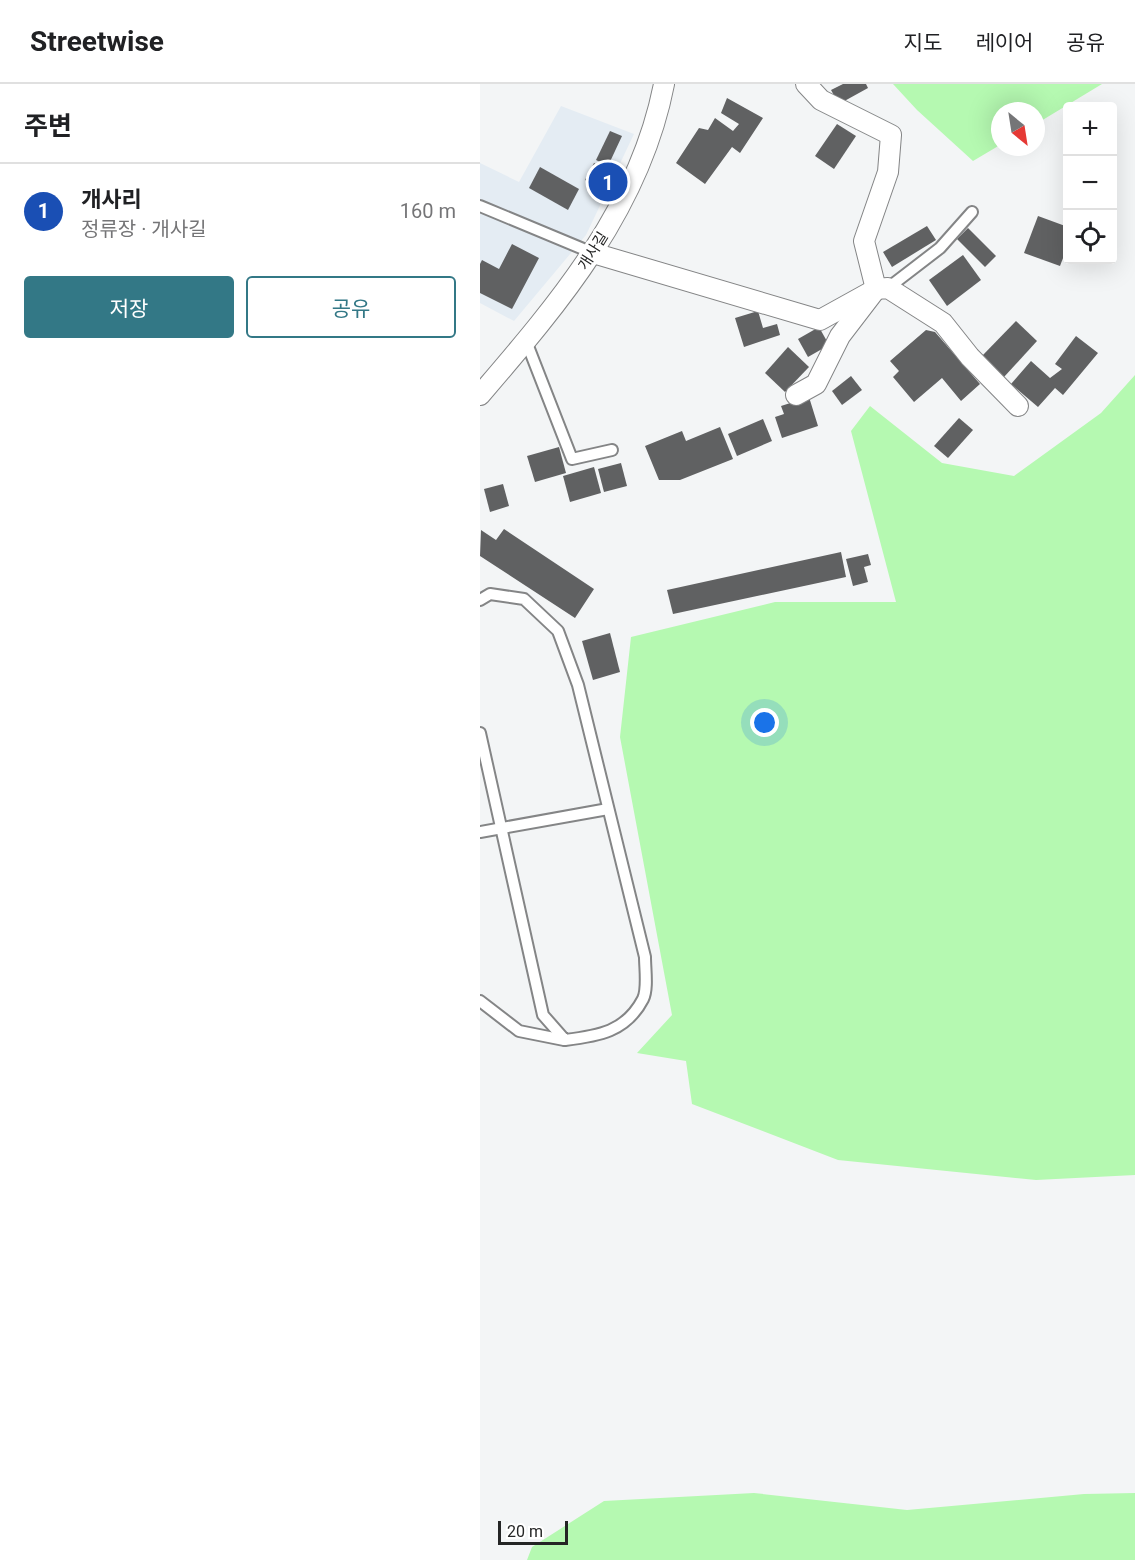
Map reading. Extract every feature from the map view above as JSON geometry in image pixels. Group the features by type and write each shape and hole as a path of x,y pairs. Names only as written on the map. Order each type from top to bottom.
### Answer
{"street":[{"name":"개사길","path":"480,395 556,306 593,253 629,190 657,121 664,84"},
{"path":"806,84 821,100 891,135 888,172 864,241 882,289 943,323 970,357 1018,406"},
{"path":"593,253 820,320 882,289"},
{"path":"796,395 816,384 840,336 882,289"}],"lane":[{"path":"480,206 593,253"},
{"path":"882,289 940,248 972,212"},
{"path":"525,341 572,459 612,450"},
{"path":"480,600 490,594 524,599 558,631 578,685 645,957 644,998 619,1028 596,1037 565,1040 519,1031 480,1001"},
{"path":"480,733 543,1015 565,1040"},
{"path":"480,832 608,809"}],"shaded area":[{"path":"561,106 634,134 586,235 514,321 480,303 480,163 519,182"}],"green space":[{"path":"893,84 1102,84 1072,102 1063,102 1063,108 1045,119 1045,102 991,102 991,150 973,161 917,110"},
{"path":"1135,375 1135,1175 1036,1180 838,1160 692,1104 686,1061 637,1053 672,1015 620,737 631,637 775,602 896,602 851,431 870,406 942,463 1014,476 1101,413"},
{"path":"754,1493 907,1510 1084,1494 1135,1493 1135,1560 527,1560 532,1547 604,1501"}],"building":[{"path":"843,84 866,84 868,88 839,104 831,90"},
{"path":"727,98 763,118 740,153 732,147 705,184 676,163 699,128 708,130 715,118 733,131 739,124 721,113"},
{"path":"837,124 856,136 834,169 815,156"},
{"path":"610,131 622,136 608,166 596,160"},
{"path":"594,163 607,170 598,186 585,180"},
{"path":"540,167 579,189 568,210 529,188"},
{"path":"1038,216 1063,225 1063,258 1060,266 1024,253"},
{"path":"927,226 936,240 892,267 883,252"},
{"path":"968,228 996,256 985,267 957,239"},
{"path":"512,244 539,258 512,309 480,293 480,264 482,260 499,269"},
{"path":"963,255 981,280 947,306 929,280"},
{"path":"758,311 763,328 777,324 780,335 744,347 735,318"},
{"path":"1016,321 1037,341 1004,377 982,356"},
{"path":"819,327 829,345 808,357 798,339"},
{"path":"926,330 935,332 980,384 961,401 942,378 914,402 893,377 899,371 890,361"},
{"path":"1076,336 1098,353 1063,395 1055,388 1038,407 1011,384 1031,361 1050,378 1062,369 1055,364"},
{"path":"788,347 809,367 785,392 765,373"},
{"path":"851,376 862,390 842,405 832,391"},
{"path":"809,397 818,426 782,438 775,417 784,414 781,406"},
{"path":"959,418 973,430 948,458 934,446"},
{"path":"763,419 772,441 737,456 728,434"},
{"path":"720,427 733,459 680,480 659,480 645,446 682,431 686,441"},
{"path":"559,447 566,473 535,482 527,456"},
{"path":"621,463 627,486 604,492 598,469"},
{"path":"594,467 601,493 570,502 563,476"},
{"path":"503,484 509,506 490,512 484,489"},
{"path":"504,529 594,589 575,618 480,556 481,530 496,540"},
{"path":"841,552 846,577 673,614 667,590"},
{"path":"868,554 871,565 864,567 868,582 853,586 846,559"},
{"path":"610,633 620,672 593,680 582,641"}],"place":[{"name":"개사리","path":"608,182"}]}
